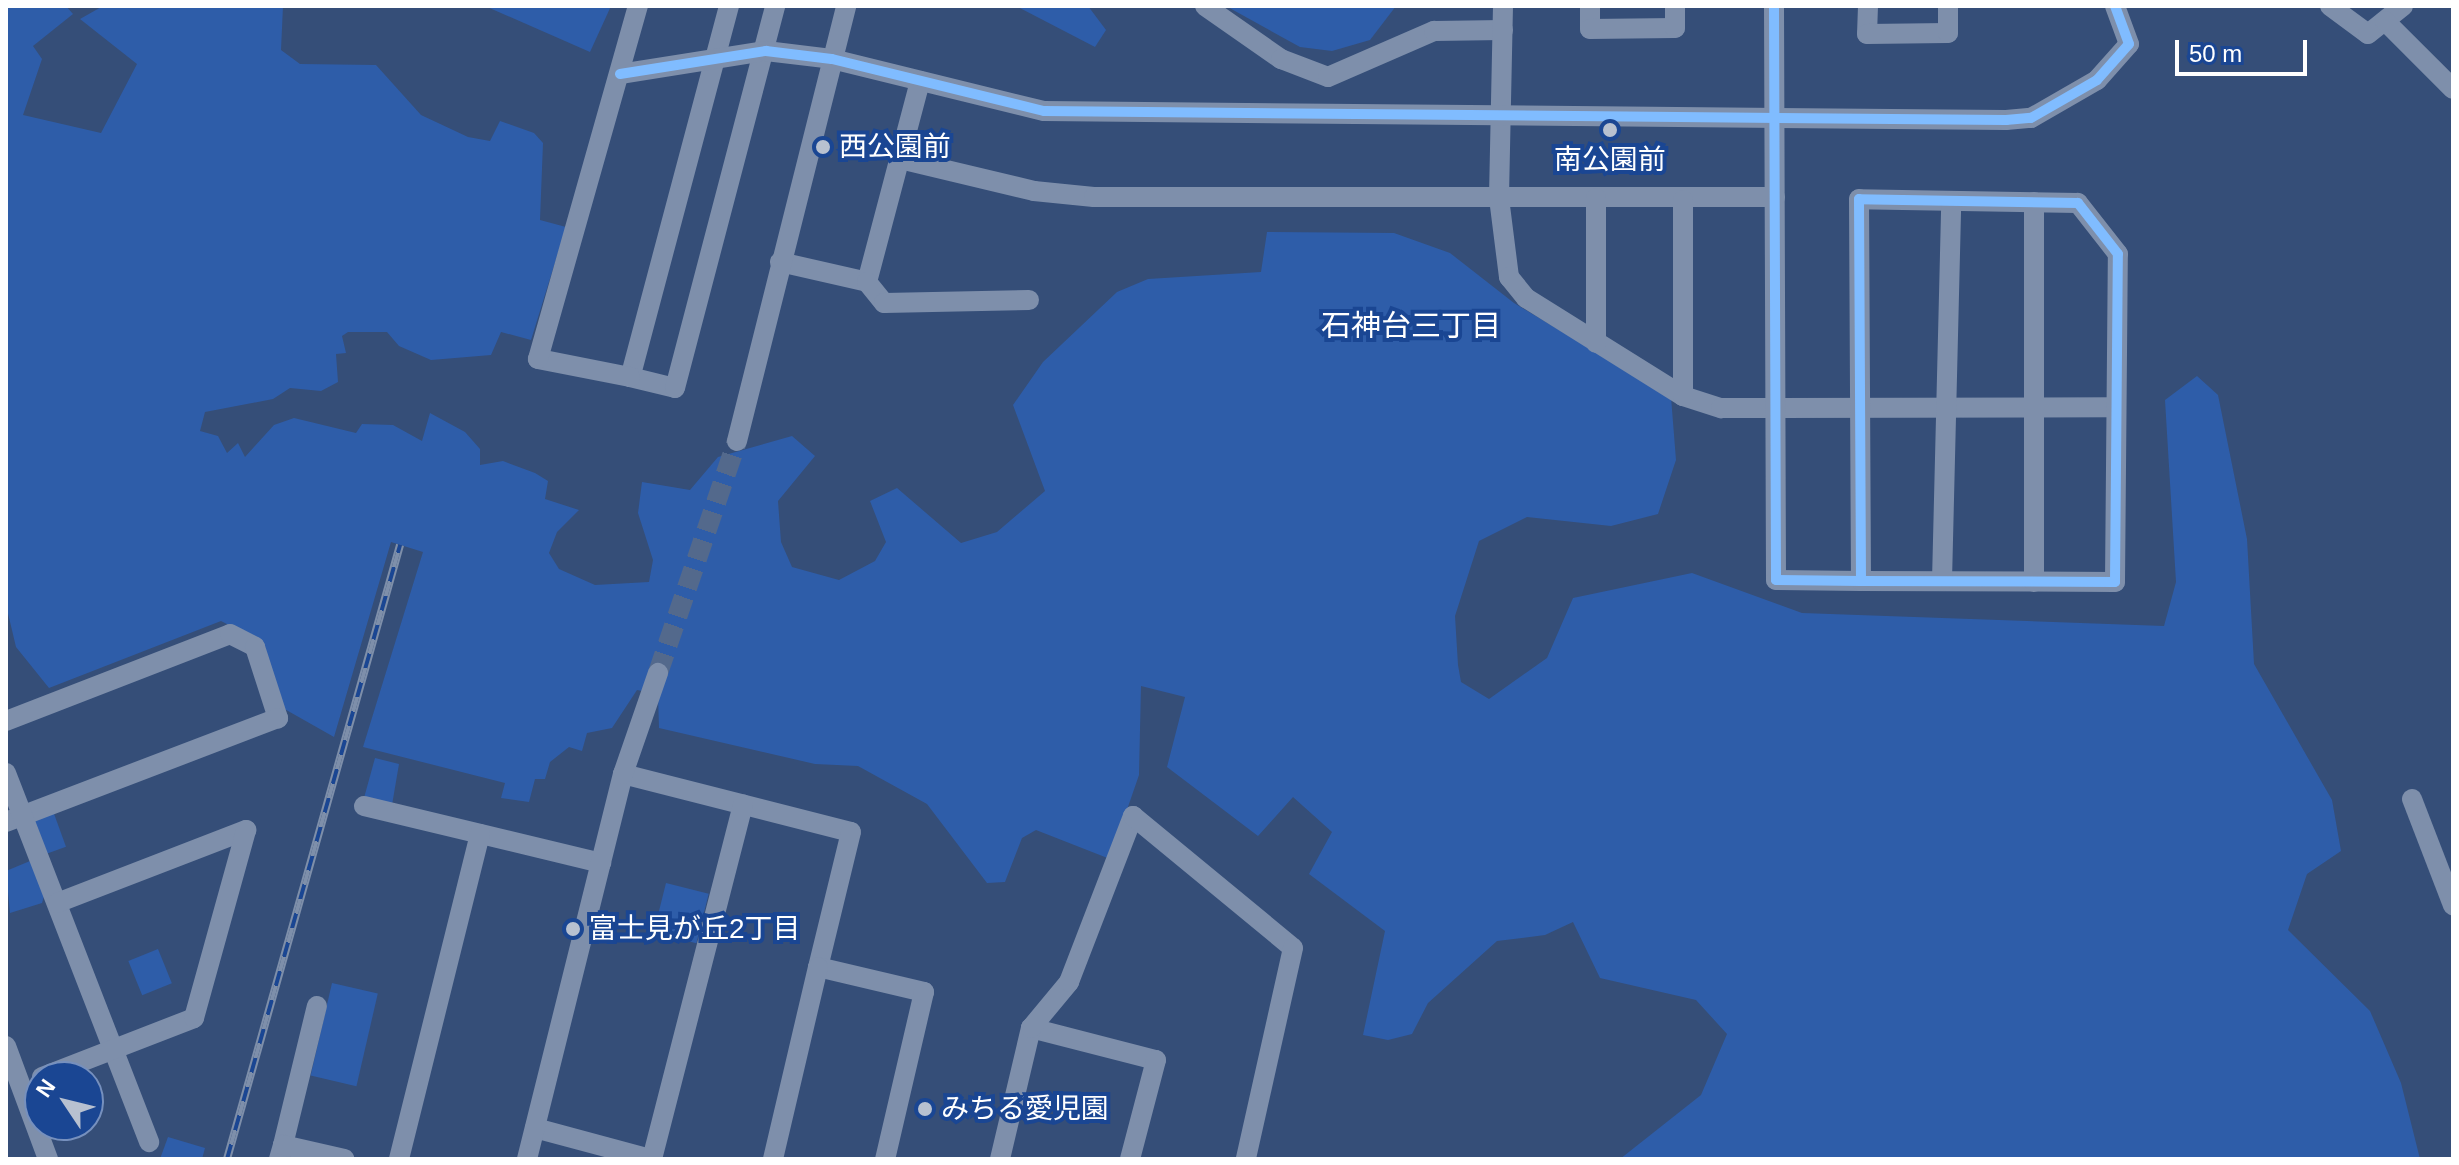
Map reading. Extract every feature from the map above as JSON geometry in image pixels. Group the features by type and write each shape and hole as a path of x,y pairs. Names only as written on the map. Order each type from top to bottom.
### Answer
{"street":[{"path":"638,6 538,359 675,388 766,51 775,6"},
{"path":"630,377 729,6"},
{"path":"737,441 846,6"},
{"path":"1205,6 1281,59 1328,77 1434,31 1503,30"},
{"path":"1503,6 1504,117 1499,198 1509,277 1526,298 1683,396 1721,408 2115,407"},
{"path":"1590,6 1590,29 1675,28 1675,6"},
{"path":"1774,6 1776,580 1861,581 2115,582 2118,254 2078,203 1859,199 1861,581"},
{"path":"1868,6 1867,34 1948,33 1948,6"},
{"path":"620,74 766,51 832,59 1044,111 1775,119 2031,118 2097,80 2129,44 2115,6"},
{"path":"2330,6 2368,34 2403,6"},
{"path":"2385,21 2453,89"},
{"path":"867,282 920,81"},
{"path":"900,159 1034,191 1094,197 1683,200 1775,197"},
{"path":"1596,198 1596,343"},
{"path":"1683,200 1683,396"},
{"path":"1942,581 1951,201"},
{"path":"2034,202 2034,582"},
{"path":"780,262 867,282 884,303 1029,300"},
{"path":"6,721 230,634 255,647 278,718 14,818"},
{"path":"527,1159 623,774 658,673"},
{"path":"6,773 14,818 57,903 149,1142"},
{"path":"623,774 851,832 773,1159"},
{"path":"2412,799 2453,905"},
{"path":"535,1128 651,1159 743,804"},
{"path":"364,806 601,863"},
{"path":"1000,1159 1031,1028 1069,982 1133,816 1293,948 1246,1159"},
{"path":"57,903 246,830 194,1018 86,1061"},
{"path":"399,1159 480,834"},
{"path":"818,967 924,992 885,1159"},
{"path":"317,1006 281,1152 344,1159"},
{"path":"1031,1028 1156,1060 1130,1159"},
{"path":"6,1046 24,1067"}],"shaded area":[{"path":"6,6 66,6 73,14 33,46 42,59 23,115 101,133 137,64 80,19 103,6 283,6 281,50 300,64 376,65 421,115 468,137 490,141 500,121 534,133 543,143 540,220 566,227 531,340 501,332 491,355 431,360 399,346 387,332 348,332 342,336 346,353 336,354 338,382 321,391 290,388 273,399 205,412 200,431 218,436 227,453 238,443 245,457 274,425 294,418 356,433 362,424 393,425 422,441 430,413 465,432 480,449 480,465 503,461 535,473 548,481 545,499 579,510 557,532 549,553 559,569 595,585 649,582 653,560 638,513 642,482 690,490 718,457 792,436 815,456 778,501 781,542 792,567 839,580 875,561 886,542 870,501 897,488 961,543 997,532 1045,491 1013,405 1043,362 1117,292 1148,279 1261,272 1267,232 1394,233 1450,253 1514,303 1671,397 1676,460 1658,514 1611,526 1527,517 1479,541 1455,616 1458,665 1461,682 1489,699 1547,658 1573,598 1692,573 1802,613 2164,626 2176,582 2165,400 2197,376 2218,395 2247,539 2254,664 2332,800 2341,851 2307,874 2288,930 2370,1011 2401,1083 2420,1159 1620,1159 1701,1095 1727,1034 1696,1000 1600,978 1573,922 1545,935 1497,941 1428,1003 1412,1034 1388,1040 1363,1035 1385,931 1309,874 1332,832 1293,797 1258,836 1167,767 1185,697 1141,686 1139,775 1110,859 1036,830 1022,838 1005,882 987,883 927,804 858,766 815,764 659,728 658,694 637,690 612,728 587,733 582,751 569,747 550,762 545,779 535,779 529,802 501,798 505,783 363,747 423,552 391,542 334,737 281,707 264,643 221,621 49,688 16,647 6,605"},
{"path":"485,6 611,6 590,52"},
{"path":"1016,6 1088,6 1106,30 1095,47"},
{"path":"1226,6 1396,6 1370,40 1332,51 1300,47"},
{"path":"375,758 399,764 392,805 364,798"},
{"path":"53,811 66,847 43,855 30,820"},
{"path":"30,861 45,893 42,903 10,913 6,871"},
{"path":"666,883 709,894 696,943 654,932"},
{"path":"158,949 172,983 142,995 128,961"},
{"path":"332,983 378,994 356,1086 311,1076"},
{"path":"168,1137 205,1148 202,1159 160,1159"}],"tunnel":[{"path":"658,673 737,441"}],"railway":[{"path":"227,1159 400,545"}],"cycle path":[{"path":"1774,6 1776,580 1861,581 2115,582 2118,254 2078,203 1859,199 1861,581"},
{"path":"620,74 766,51 832,59 1044,111 2006,120 2031,118 2097,80 2129,44 2115,6"}],"place":[{"name":"南公園前","path":"1610,130"},
{"name":"西公園前","path":"823,147"},
{"name":"富士見が丘2丁目","path":"573,929"},
{"name":"みちる愛児園","path":"925,1109"}],"district":[{"name":"石神台三丁目","path":"1411,326"}]}
